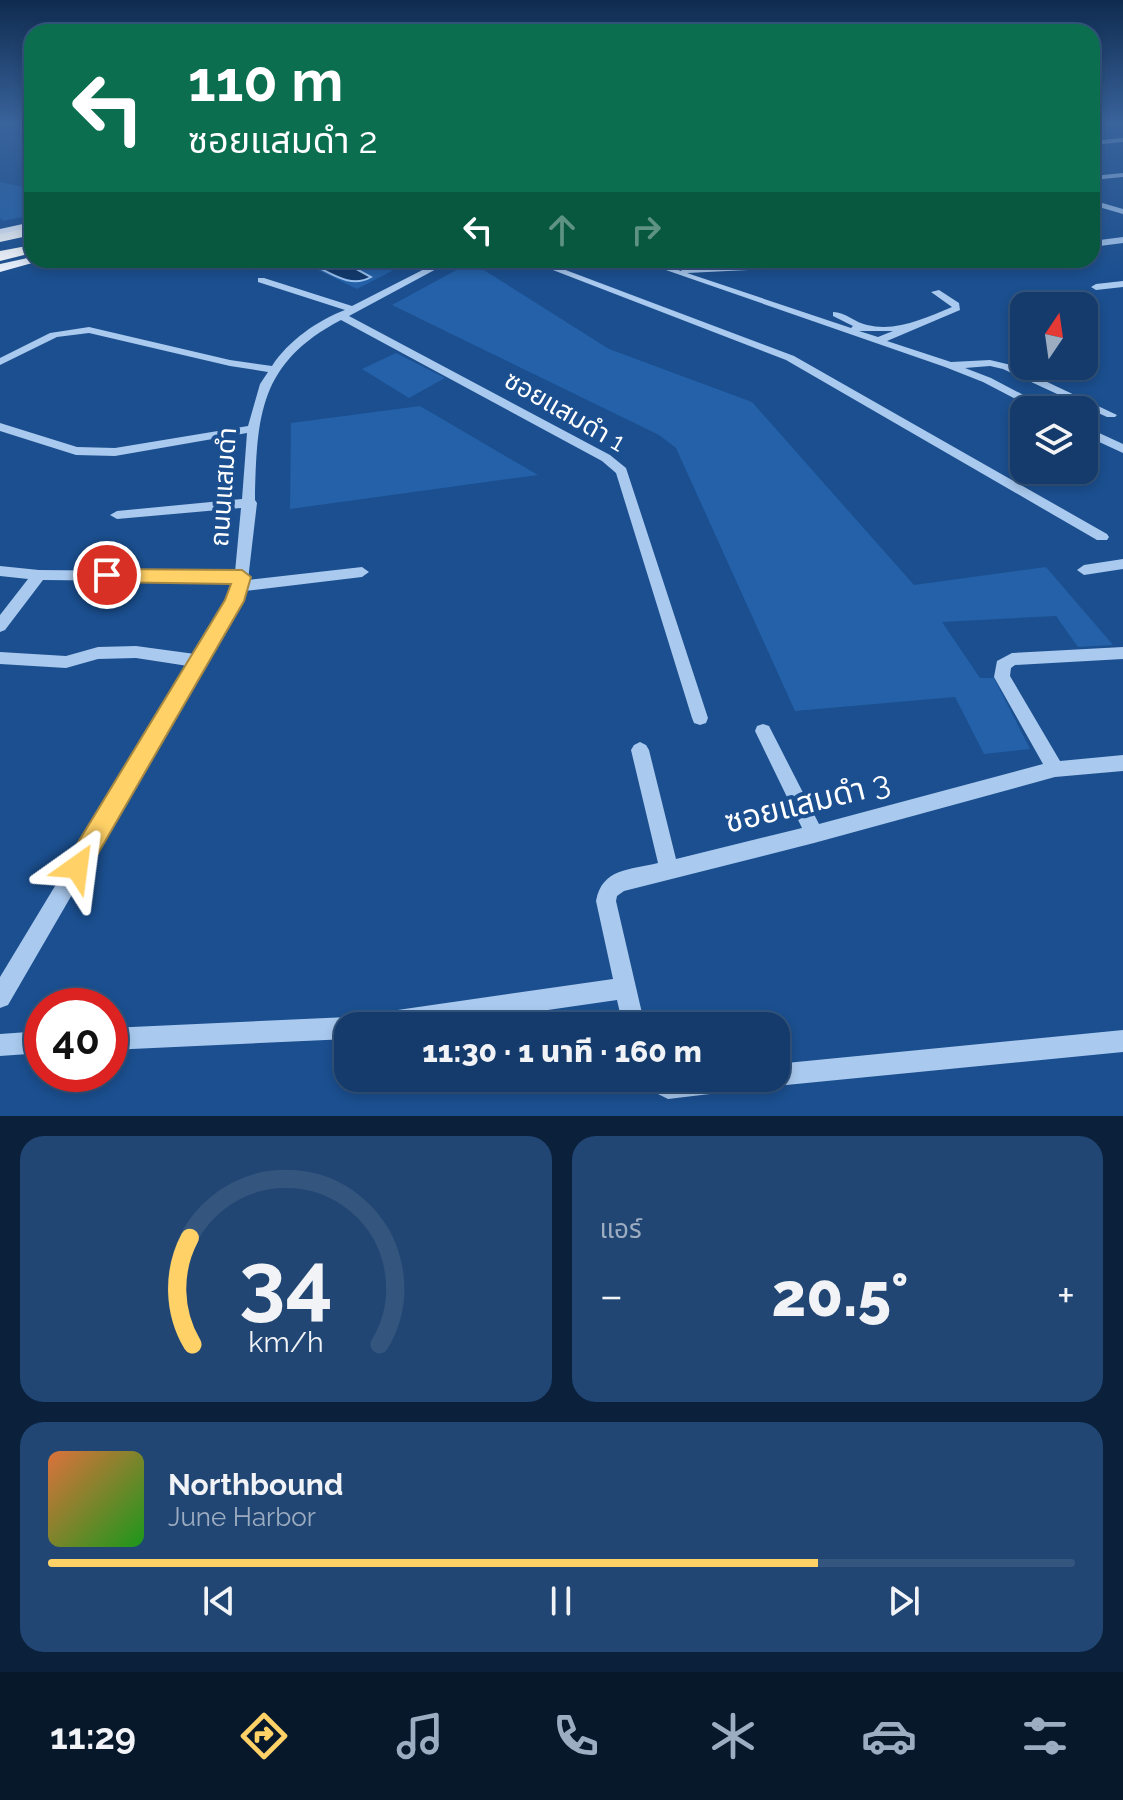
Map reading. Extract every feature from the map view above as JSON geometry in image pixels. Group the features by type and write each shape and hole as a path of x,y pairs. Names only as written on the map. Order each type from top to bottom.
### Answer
{"highway":[{"path":"0,233 24,228"},
{"path":"0,247 24,242"},
{"path":"0,260 24,254"}],"main road":[{"path":"0,260 24,260"}],"street":[{"path":"1100,177 1122,175"},
{"path":"1105,206 1123,202"},
{"path":"1100,204 1123,212"},
{"path":"1100,243 1120,242"},
{"name":"ถนนแสมดำ","path":"0,997 235,601 241,582 250,503 252,429 257,399 271,369 299,339 433,268"},
{"path":"552,268 790,358 1102,537"},
{"path":"668,268 949,365 1016,396"},
{"path":"675,270 719,268"},
{"name":"ซอยแสมดำ 1","path":"261,280 346,312 606,458 622,471 700,718"},
{"path":"1096,287 1123,284"},
{"path":"880,340 957,308 936,292"},
{"path":"836,314 867,327"},
{"path":"847,329 909,328"},
{"path":"0,362 48,335 68,329 89,330 230,363 271,369"},
{"path":"949,365 981,363 1007,367 1111,415"},
{"path":"0,427 76,451 115,452 252,429"},
{"path":"1098,437 1123,449"},
{"path":"117,515 250,503"},
{"path":"1084,570 1123,564"},
{"path":"0,571 241,582 362,572"},
{"path":"0,626 39,575"},
{"path":"0,658 66,662 98,653 136,652 199,661"},
{"path":"1055,769 1002,677 1003,665 1012,659 1123,653"},
{"path":"763,731 814,834"},
{"path":"640,750 669,870"},
{"name":"ซอยแสมดำ 3","path":"630,1012 606,901 608,890 619,882 814,834 1055,769 1123,763"},
{"path":"459,1012 623,988"},
{"path":"128,1038 334,1029"},
{"path":"790,1074 1123,1041"},
{"path":"0,1045 24,1043"}],"shaded area":[{"path":"0,182 24,187 24,217 3,221 0,218"},
{"path":"314,268 356,282 371,277 355,268 398,268 357,289"},
{"path":"319,268 355,268 371,277 348,281"},
{"path":"460,268 481,268 609,349 752,402 914,585 1046,567 1113,645 1078,647 1056,616 942,622 980,678 994,678 1030,749 984,754 955,697 795,711 676,448 659,435 392,305"},
{"path":"396,353 445,378 409,398 362,369"},
{"path":"420,406 538,475 290,509 291,423"}],"route":[{"path":"77,867 235,601 242,577 107,575"}]}
